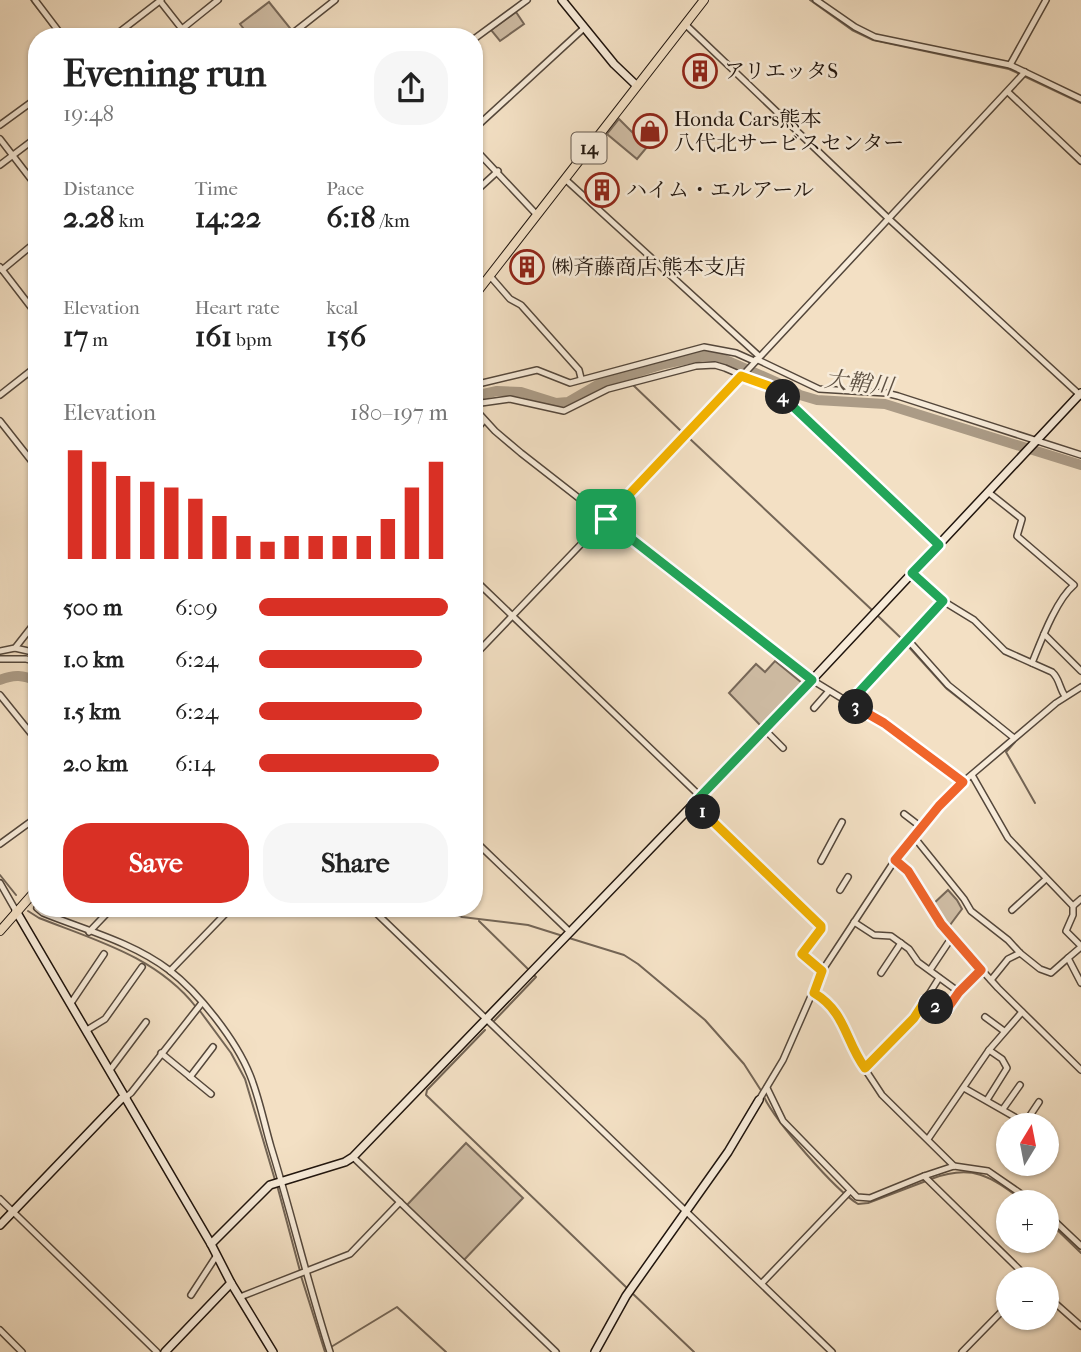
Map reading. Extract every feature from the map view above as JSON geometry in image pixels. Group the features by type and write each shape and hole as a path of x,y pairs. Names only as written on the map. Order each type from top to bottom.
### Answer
{"main road":[{"name":"14","path":"483,285 704,0"},
{"path":"0,931 27,900"}],"street":[{"path":"35,0 56,28"},
{"path":"124,28 160,0 181,28"},
{"path":"183,28 218,0"},
{"path":"299,28 335,0"},
{"path":"483,32 527,0"},
{"path":"562,0 614,64 636,86"},
{"path":"816,0 855,27 875,37 1010,65 1023,75 1081,99"},
{"path":"1010,65 1046,0"},
{"path":"211,1244 263,1190 277,1183 345,1162 352,1157 765,730 1081,394 889,219 685,24"},
{"path":"483,121 584,28"},
{"path":"483,648 1023,75"},
{"path":"1008,92 1081,161"},
{"path":"0,125 28,105"},
{"path":"0,139 28,175"},
{"path":"0,165 28,143"},
{"path":"483,157 537,215"},
{"path":"483,185 498,171"},
{"path":"565,179 755,360"},
{"path":"28,248 1,268 28,303"},
{"path":"490,276 510,299 521,304 579,370 581,378"},
{"path":"483,383 537,370 566,383 704,347 736,353 819,389 886,393 1035,443 1081,455"},
{"path":"483,404 510,398 564,411 600,393 627,384 705,365 725,368 776,390 939,545"},
{"path":"0,395 28,373"},
{"path":"484,420 521,453 812,680 884,723 963,782"},
{"path":"0,421 28,457"},
{"path":"988,492 1022,519 1017,536 1081,592"},
{"path":"912,573 943,601 975,620 1006,651 1019,659 1046,668 1057,677 1058,687 1065,696"},
{"path":"1032,663 1039,641 1065,594 1074,586"},
{"path":"483,588 700,796"},
{"path":"849,703 943,601"},
{"path":"15,648 28,631"},
{"path":"1044,634 1081,671"},
{"path":"908,640 948,685 1014,738"},
{"path":"0,651 15,648 28,651"},
{"path":"0,659 28,660"},
{"path":"595,1352 626,1296 729,1152 783,1060 822,971 895,860 963,782 1065,696 1081,687"},
{"path":"814,708 829,691"},
{"path":"0,696 28,730"},
{"path":"765,730 783,748"},
{"path":"914,837 971,911 1040,969 1051,973 1081,947 1066,931 1073,915 1073,906 1008,838 972,775"},
{"path":"694,803 821,926 802,954 822,971"},
{"path":"904,814 921,827"},
{"path":"821,861 842,822"},
{"path":"0,844 28,824"},
{"path":"483,849 569,932"},
{"path":"895,860 908,871 941,924 981,970 1078,1068 1081,1059"},
{"path":"840,890 848,877"},
{"path":"1012,910 1046,879"},
{"path":"0,883 273,1352"},
{"path":"1073,906 1081,900"},
{"path":"56,917 138,950 170,971 237,1051 250,1075 277,1183 330,1352"},
{"path":"89,932 103,917"},
{"path":"170,971 222,917"},
{"path":"380,917 832,1352"},
{"path":"854,922 874,935 891,936 918,962 959,992"},
{"path":"930,970 952,937"},
{"path":"881,973 901,943"},
{"path":"991,980 1008,959 1020,953"},
{"path":"71,1003 104,954"},
{"path":"1068,958 1081,983"},
{"path":"87,1030 104,1019 142,967"},
{"path":"925,1001 945,1012 959,992 981,970"},
{"path":"865,1068 914,1018 939,978"},
{"path":"814,993 838,1015 857,1057 888,1102 954,1166"},
{"path":"0,1225 121,1099 131,1093 200,1005"},
{"path":"928,1139 989,1050 1022,1012"},
{"path":"985,1017 1004,1031"},
{"path":"110,1070 146,1022"},
{"path":"190,1077 214,1047"},
{"path":"988,1100 1007,1068 1002,1059 989,1050"},
{"path":"161,1054 211,1094"},
{"path":"1003,1109 1020,1085"},
{"path":"766,1088 783,1121 848,1194 870,1198 927,1179 954,1166 988,1171 1016,1190"},
{"path":"964,1088 1025,1122 1039,1102"},
{"path":"352,1157 556,1352"},
{"path":"927,1179 1017,1267"},
{"path":"762,1283 848,1194"},
{"path":"0,1199 157,1352"},
{"path":"240,1297 351,1254 400,1202"},
{"path":"1059,1225 1081,1246"},
{"path":"191,1295 217,1255"},
{"path":"166,1352 231,1283"},
{"path":"1059,1307 1081,1326"},
{"path":"962,1352 996,1317"},
{"path":"0,1330 22,1352"}],"shaded area":[{"path":"269,2 290,28 243,28 240,24"},
{"path":"516,12 524,24 500,41 491,30"},
{"path":"619,119 647,147 637,159 607,134"},
{"path":"775,661 802,683 761,726 729,693 756,664 765,672"},
{"path":"948,890 962,909 947,929 931,906"},
{"path":"466,1143 523,1198 463,1261 406,1206"}],"waterway":[{"path":"31,0 53,28"},
{"path":"810,0 852,30 873,40 1009,69 1081,103"},
{"name":"大鞘川","path":"483,394 497,391 521,392 556,403 568,402 599,384 664,364 703,356 719,357 800,395 817,400 885,404 1081,465"},
{"path":"632,384 682,432"},
{"path":"689,438 872,610"},
{"path":"876,614 903,640"},
{"path":"907,645 947,689 993,725"},
{"name":"大鞘川","path":"0,680 18,676 28,677"},
{"path":"1015,742 1006,752 1035,803"},
{"path":"0,875 16,895"},
{"path":"37,917 124,952 144,963 163,975 196,1007"},
{"path":"462,917 528,925 563,936"},
{"path":"479,921 530,971"},
{"path":"569,938 624,955 638,964 705,1020 744,1064 762,1092"},
{"path":"493,1022 536,977 534,975"},
{"path":"200,1011 231,1053 245,1079 275,1180"},
{"path":"485,1030 427,1090 426,1095 627,1288"},
{"path":"764,1097 806,1154 858,1204 868,1203 926,1181"},
{"path":"931,1179 959,1172 971,1173 992,1180 1008,1190"},
{"path":"277,1185 300,1271"},
{"path":"1059,1232 1081,1253"},
{"path":"301,1276 325,1352"},
{"path":"631,1292 694,1352"},
{"path":"331,1347 397,1307 446,1352"}],"place":[{"name":"アリエッタS","path":"700,71"},
{"name":"Honda Cars熊本 八代北サービスセンター","path":"650,131"},
{"name":"ハイム・エルアール","path":"602,190"},
{"name":"㈱斉藤商店 熊本支店","path":"527,267"}],"route":[{"path":"741,376 776,390 939,545 912,573 943,601 849,703 884,723 963,782 939,806 895,860 908,871 941,924 981,970 959,992 944,1013 925,1001 914,1018 865,1068 857,1057 838,1015 814,993 822,971 802,954 821,926 694,803 812,680 606,519 741,376"}]}
